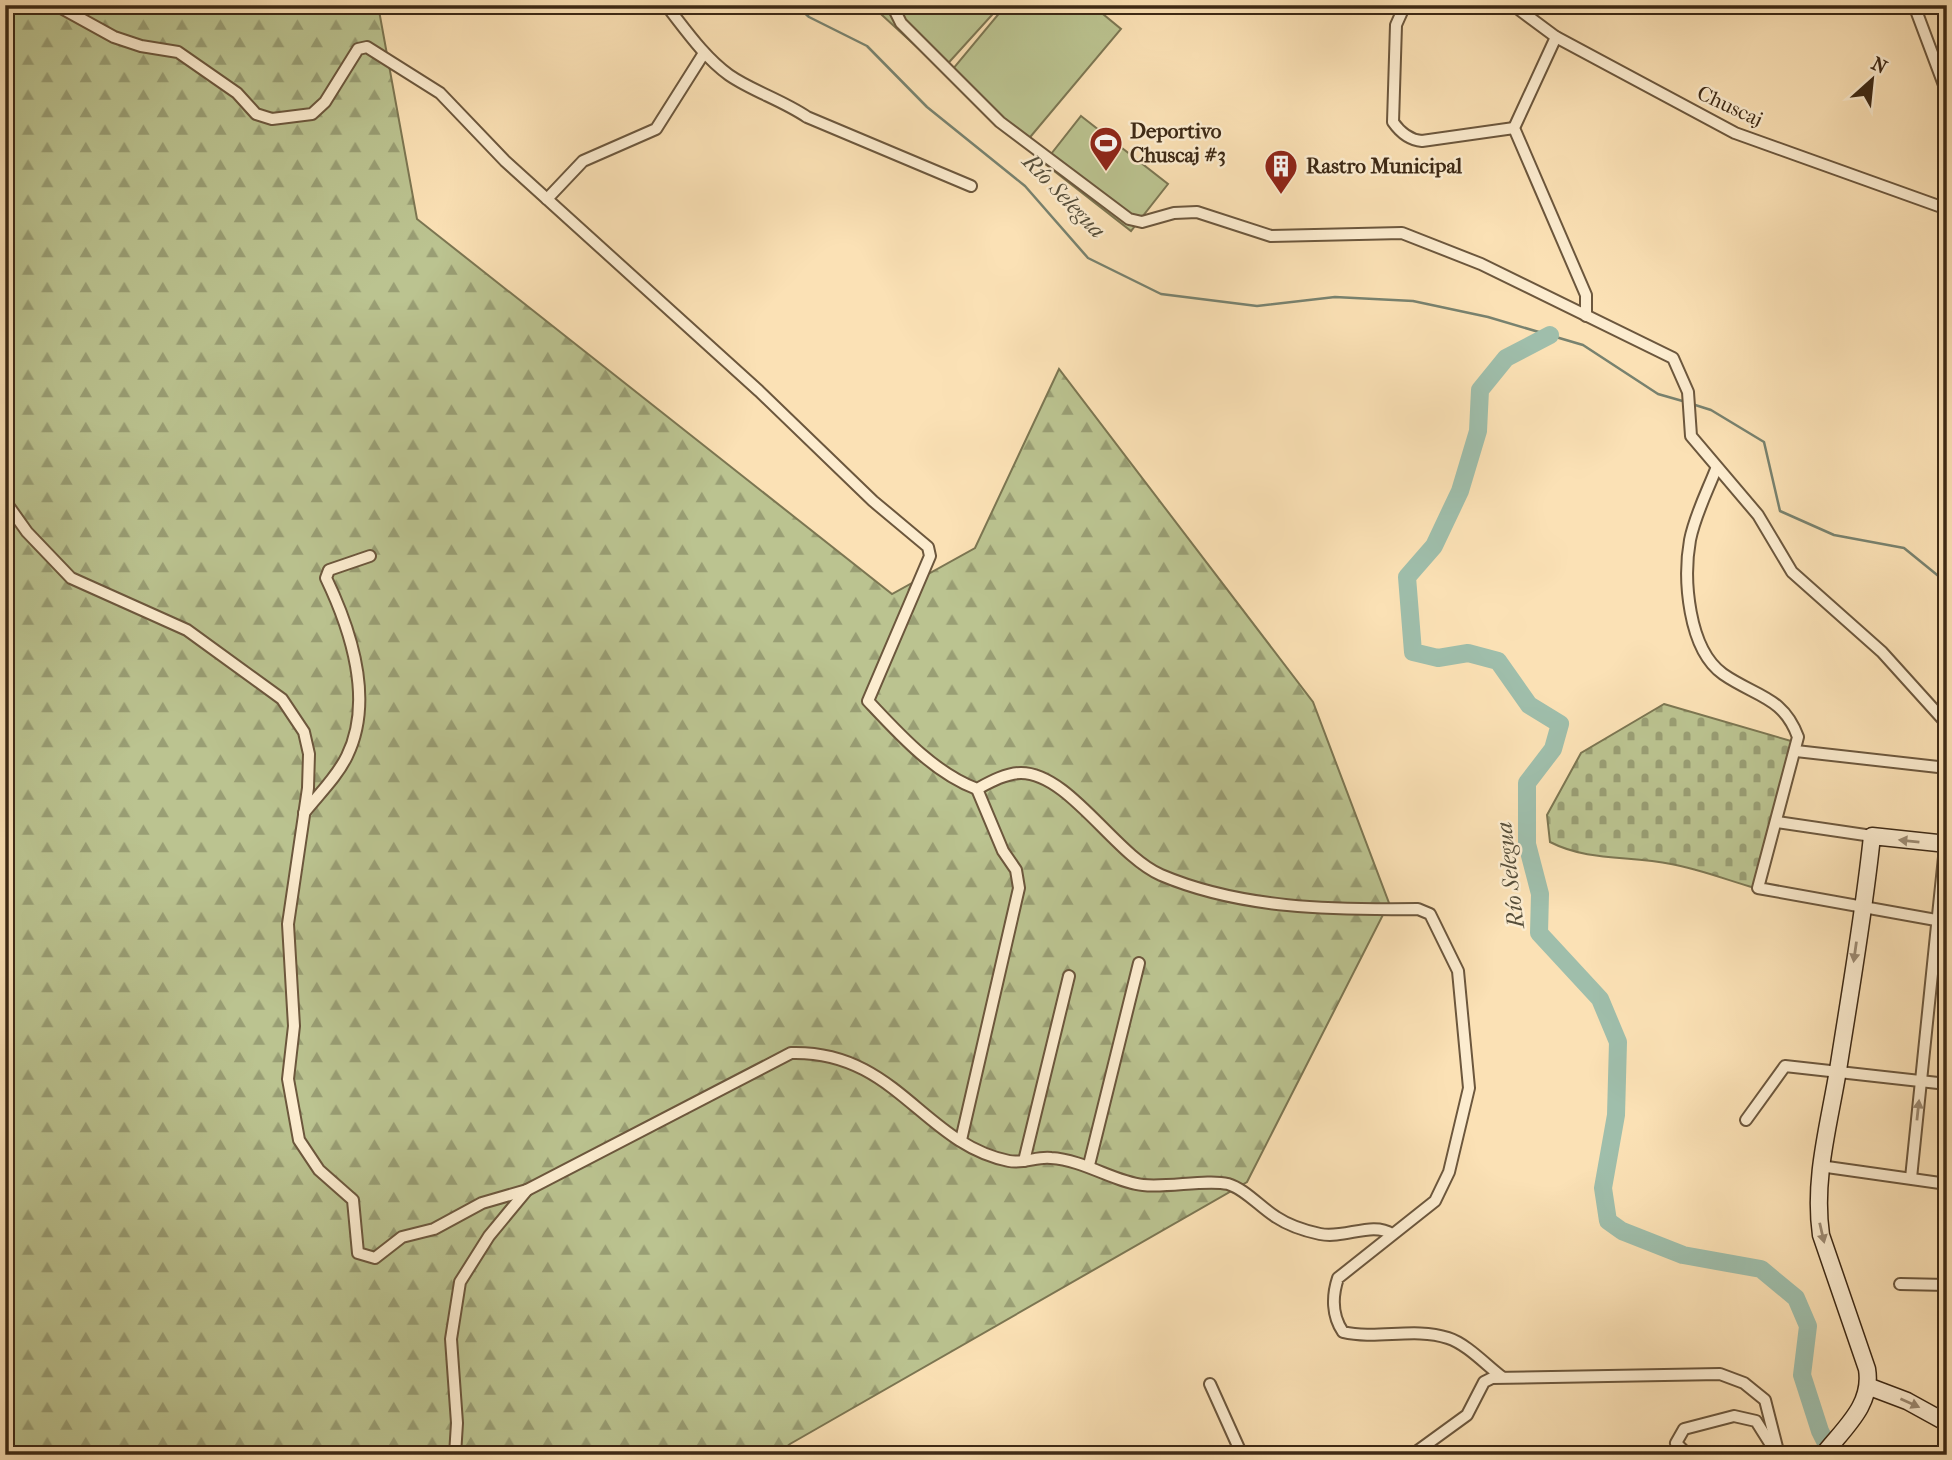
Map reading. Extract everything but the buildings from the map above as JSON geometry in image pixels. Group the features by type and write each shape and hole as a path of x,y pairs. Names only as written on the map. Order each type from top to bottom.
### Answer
{"main road":[{"path":"1823,1455 1858,1412 1870,1387 1867,1370 1821,1235 1818,1213 1820,1166 1838,1072 1872,836 1946,839"},
{"path":"1870,1387 1907,1401 1947,1423"}],"street":[{"path":"56,5 114,37 141,46 178,52 237,93 257,114 272,119 312,114 325,102 358,49 367,47 440,93 486,143 759,391 873,501 928,547 930,556 868,701 922,753 957,781 977,789 1003,851 1016,870 1019,888 961,1140"},
{"path":"666,5 704,53 729,75 784,101 807,117 971,186"},
{"path":"892,5 901,23 1000,122 1129,219 1142,222 1174,213 1197,212 1271,236 1402,233 1481,264 1673,358 1688,393 1691,436 1716,469 1758,515 1792,572 1882,652 1947,724"},
{"path":"1405,5 1396,25 1393,122 1398,128 1410,138 1422,141 1514,128"},
{"name":"Chuscaj","path":"1513,5 1556,37 1735,133 1947,209"},
{"path":"1914,5 1947,93"},
{"path":"1556,37 1514,128 1586,295 1586,316"},
{"path":"547,199 583,160 656,129 704,53"},
{"path":"1716,469 1690,541 1689,565 1696,637 1723,674 1781,707 1791,719 1798,737 1758,888 1943,921"},
{"path":"5,501 27,532 71,578 187,629 282,699 304,732 309,754 308,788 288,924 294,1026 288,1079 299,1140 320,1170 353,1200 359,1253 374,1258 402,1237 434,1228 482,1203 527,1190 791,1053 830,1055 872,1071 961,1140 986,1154 1012,1162 1050,1157 1089,1165 1140,1185 1224,1183 1277,1218 1321,1234 1341,1236 1375,1228 1392,1234"},
{"path":"303,814 346,758 357,729 359,696 350,640 326,578 329,570 370,556"},
{"path":"1796,751 1947,768"},
{"path":"977,789 997,778 1021,773 1041,777 1060,787 1108,835 1159,874 1236,898 1334,910 1418,909 1430,914 1458,971 1469,1088 1449,1172 1435,1201 1338,1278 1332,1294 1338,1324 1343,1332 1357,1335 1405,1333 1449,1338 1502,1377"},
{"path":"1777,822 1872,836"},
{"path":"1911,1178 1943,921 1946,839"},
{"path":"1089,1165 1139,963"},
{"path":"1024,1161 1069,976"},
{"path":"1746,1120 1784,1066 1947,1084"},
{"path":"1820,1166 1947,1184"},
{"path":"454,1455 457,1423 451,1339 460,1282 489,1237 527,1190"},
{"path":"1900,1284 1947,1285"},
{"path":"1412,1455 1467,1415 1484,1382 1502,1377 1720,1374 1744,1384 1765,1401 1778,1455"},
{"path":"1209,1384 1242,1455"},
{"path":"1688,1455 1676,1443 1678,1435 1684,1429 1734,1416 1756,1421 1778,1455"}],"green space":[{"path":"5,5 378,5 417,219 892,594 975,548 1059,369 1313,702 1389,903 1247,1182 790,1444 776,1455 5,1455"},
{"path":"871,5 1001,5 942,70"},
{"path":"1006,5 1092,5 1121,29 1026,142 947,76"},
{"name":"Deportivo Chuscaj #3","path":"1081,116 1168,184 1131,231 1044,163"},
{"path":"1664,704 1798,743 1755,888 1682,866 1580,853 1550,842 1547,815 1581,753"}],"waterway":[{"name":"Río Selegua","path":"796,5 809,17 867,46 927,107 1025,186 1088,258 1161,294 1257,306 1335,297 1413,301 1488,317 1583,345 1658,394 1686,402"},
{"name":"Río Selegua","path":"1550,335 1506,358 1480,390 1478,431 1460,491 1434,546 1407,577 1413,652 1438,658 1468,653 1498,661 1529,705 1560,724 1553,749 1527,783 1527,844 1540,894 1539,933 1600,999 1618,1042 1616,1115 1603,1188 1608,1221 1622,1231 1683,1255 1761,1269 1796,1298 1808,1326 1802,1375 1820,1431 1832,1455"},
{"name":"Río Selegua","path":"1692,404 1711,410 1764,442 1780,511 1834,535 1904,548 1947,583"}],"place":[{"name":"Deportivo Chuscaj #3","path":"1106,173"},
{"name":"Rastro Municipal","path":"1281,196"}]}
